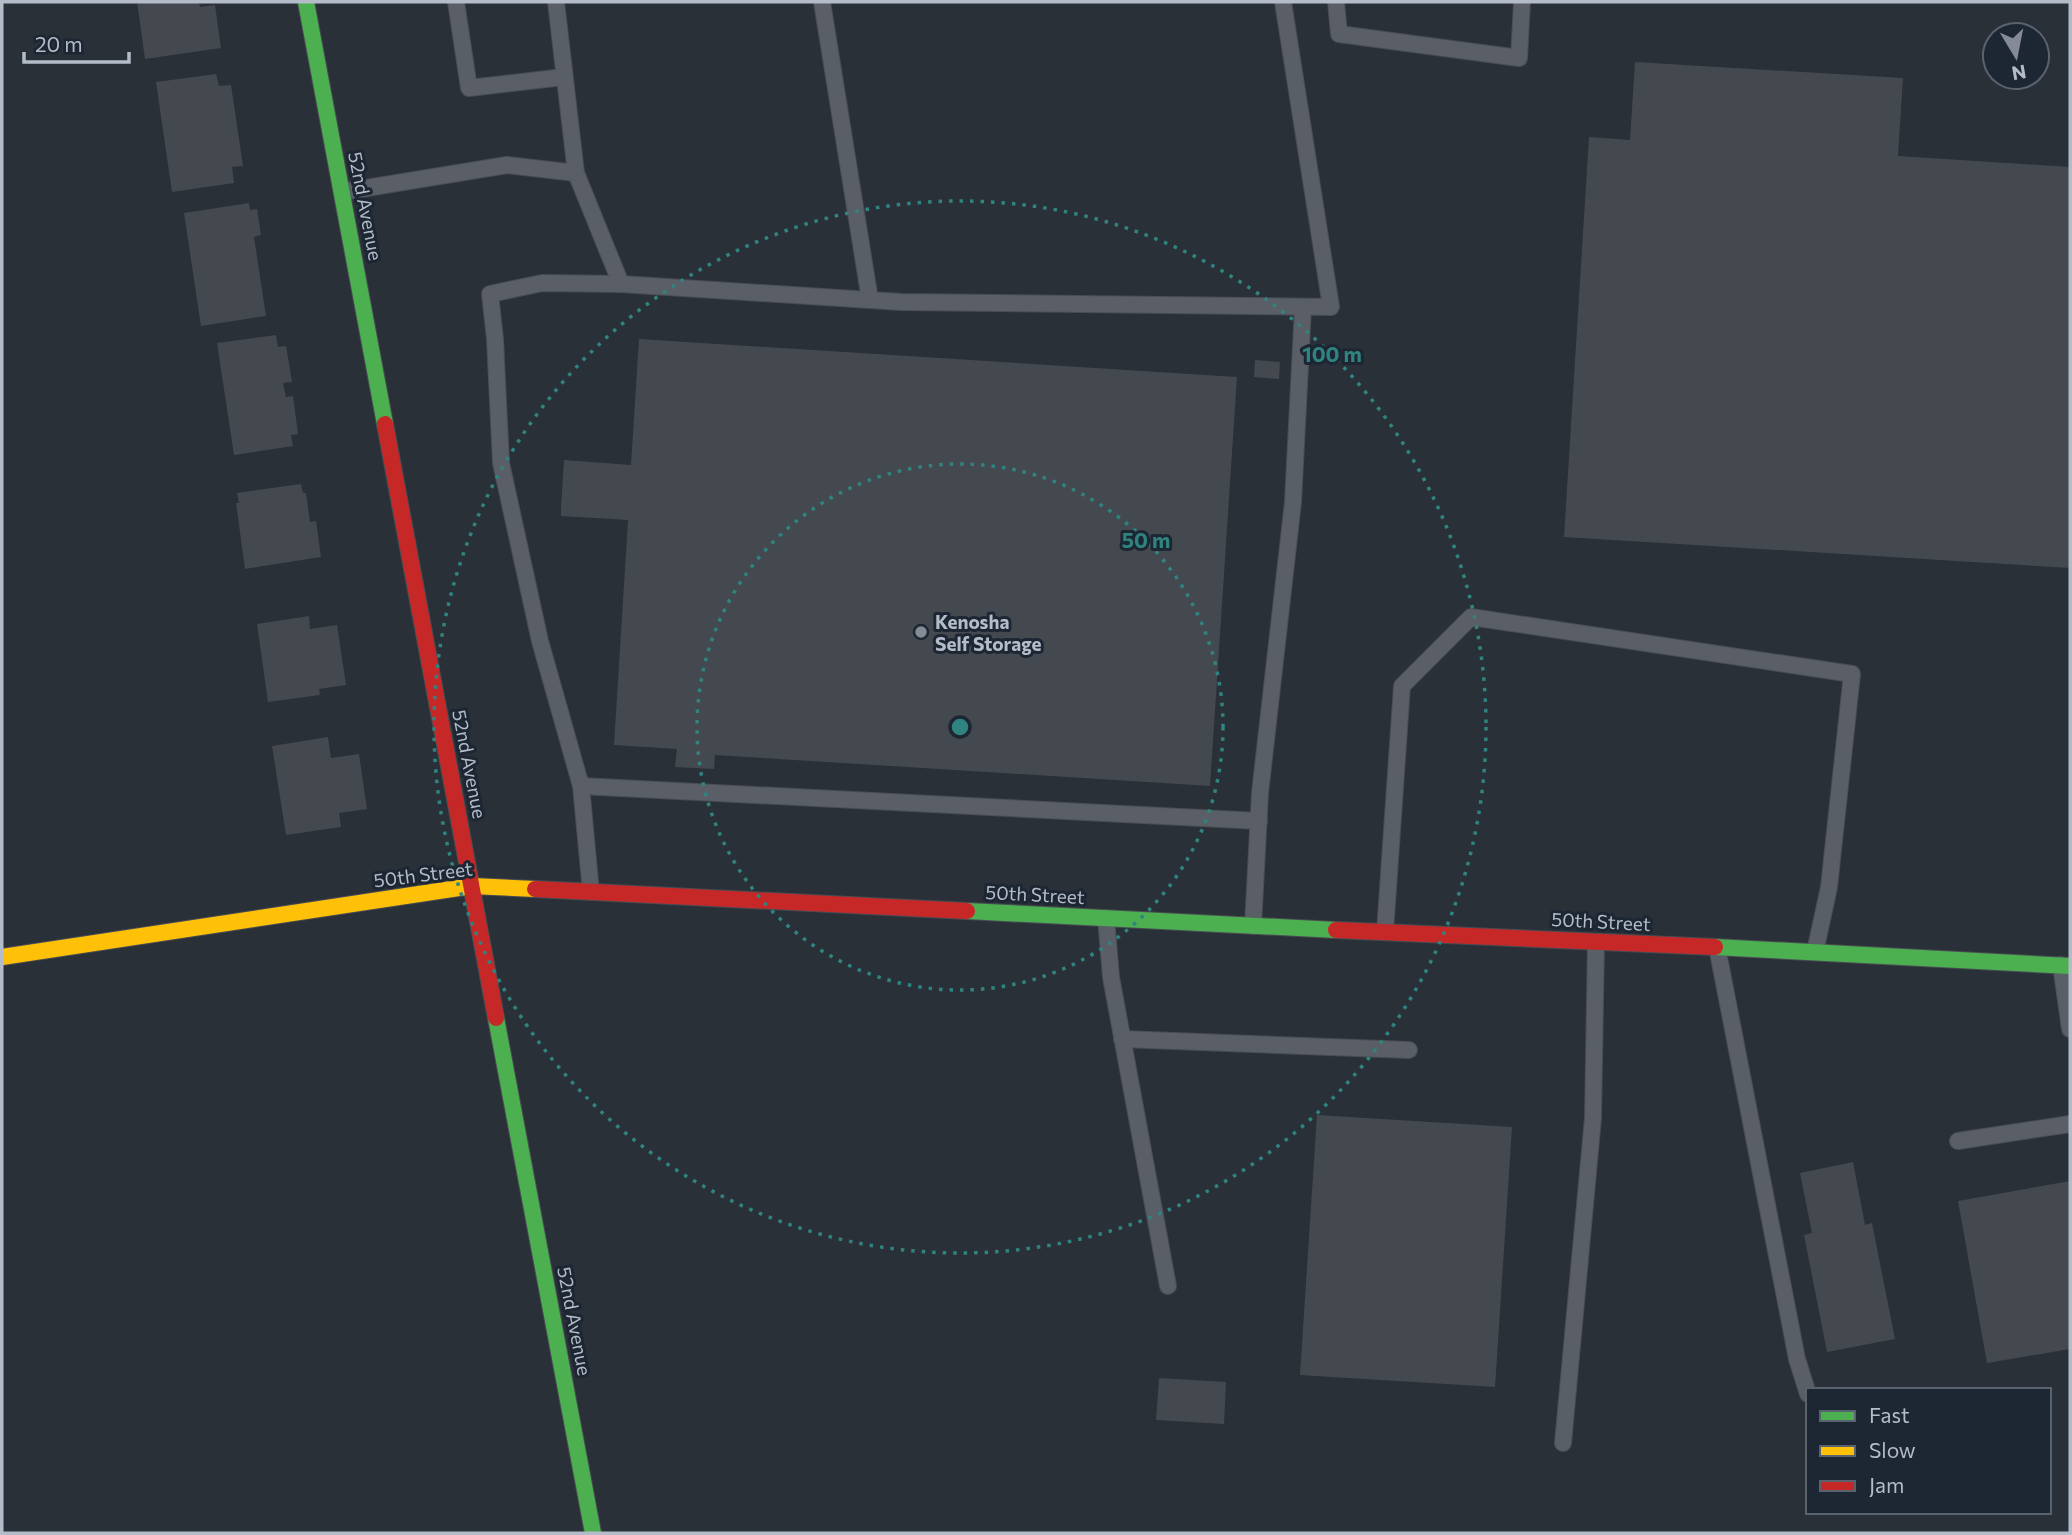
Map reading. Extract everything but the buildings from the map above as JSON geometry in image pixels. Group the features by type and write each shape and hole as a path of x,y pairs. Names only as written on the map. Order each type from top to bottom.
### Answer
{"street":[{"name":"52nd Avenue","path":"306,2 593,1533"},
{"name":"50th Street","path":"2,957 472,886 1253,926 1815,951 2065,966"}],"lane":[{"path":"456,2 469,88 564,77"},
{"path":"555,2 576,173 621,284"},
{"path":"822,2 870,300"},
{"path":"592,892 581,786 540,641 501,463 490,294 542,283 621,284 901,302 1331,307 1283,2"},
{"path":"1336,2 1339,33 1518,58 1522,2"},
{"path":"342,192 507,165 576,173"},
{"path":"1253,926 1259,821 1293,502 1303,307"},
{"path":"1385,932 1402,686 1471,617 1852,674 1829,887 1815,951"},
{"path":"581,786 1259,821"},
{"path":"1106,918 1111,976 1168,1286"},
{"path":"1563,1443 1593,1118 1596,942"},
{"path":"1717,947 1797,1359 1806,1388"},
{"path":"2065,966 2070,1029"},
{"path":"1122,1039 1409,1051"},
{"path":"1958,1141 2070,1125"}],"traffic: fast":[{"path":"306,2 385,424"},
{"path":"967,911 1336,930"},
{"path":"1715,947 2070,966"},
{"path":"496,1018 593,1533"}],"traffic: slow":[{"path":"2,957 472,886 535,889"}],"traffic: jam":[{"path":"385,424 496,1018"},
{"path":"535,889 967,911"},
{"path":"1336,930 1715,947"}],"place":[{"name":"Kenosha Self Storage","path":"921,632"}]}
